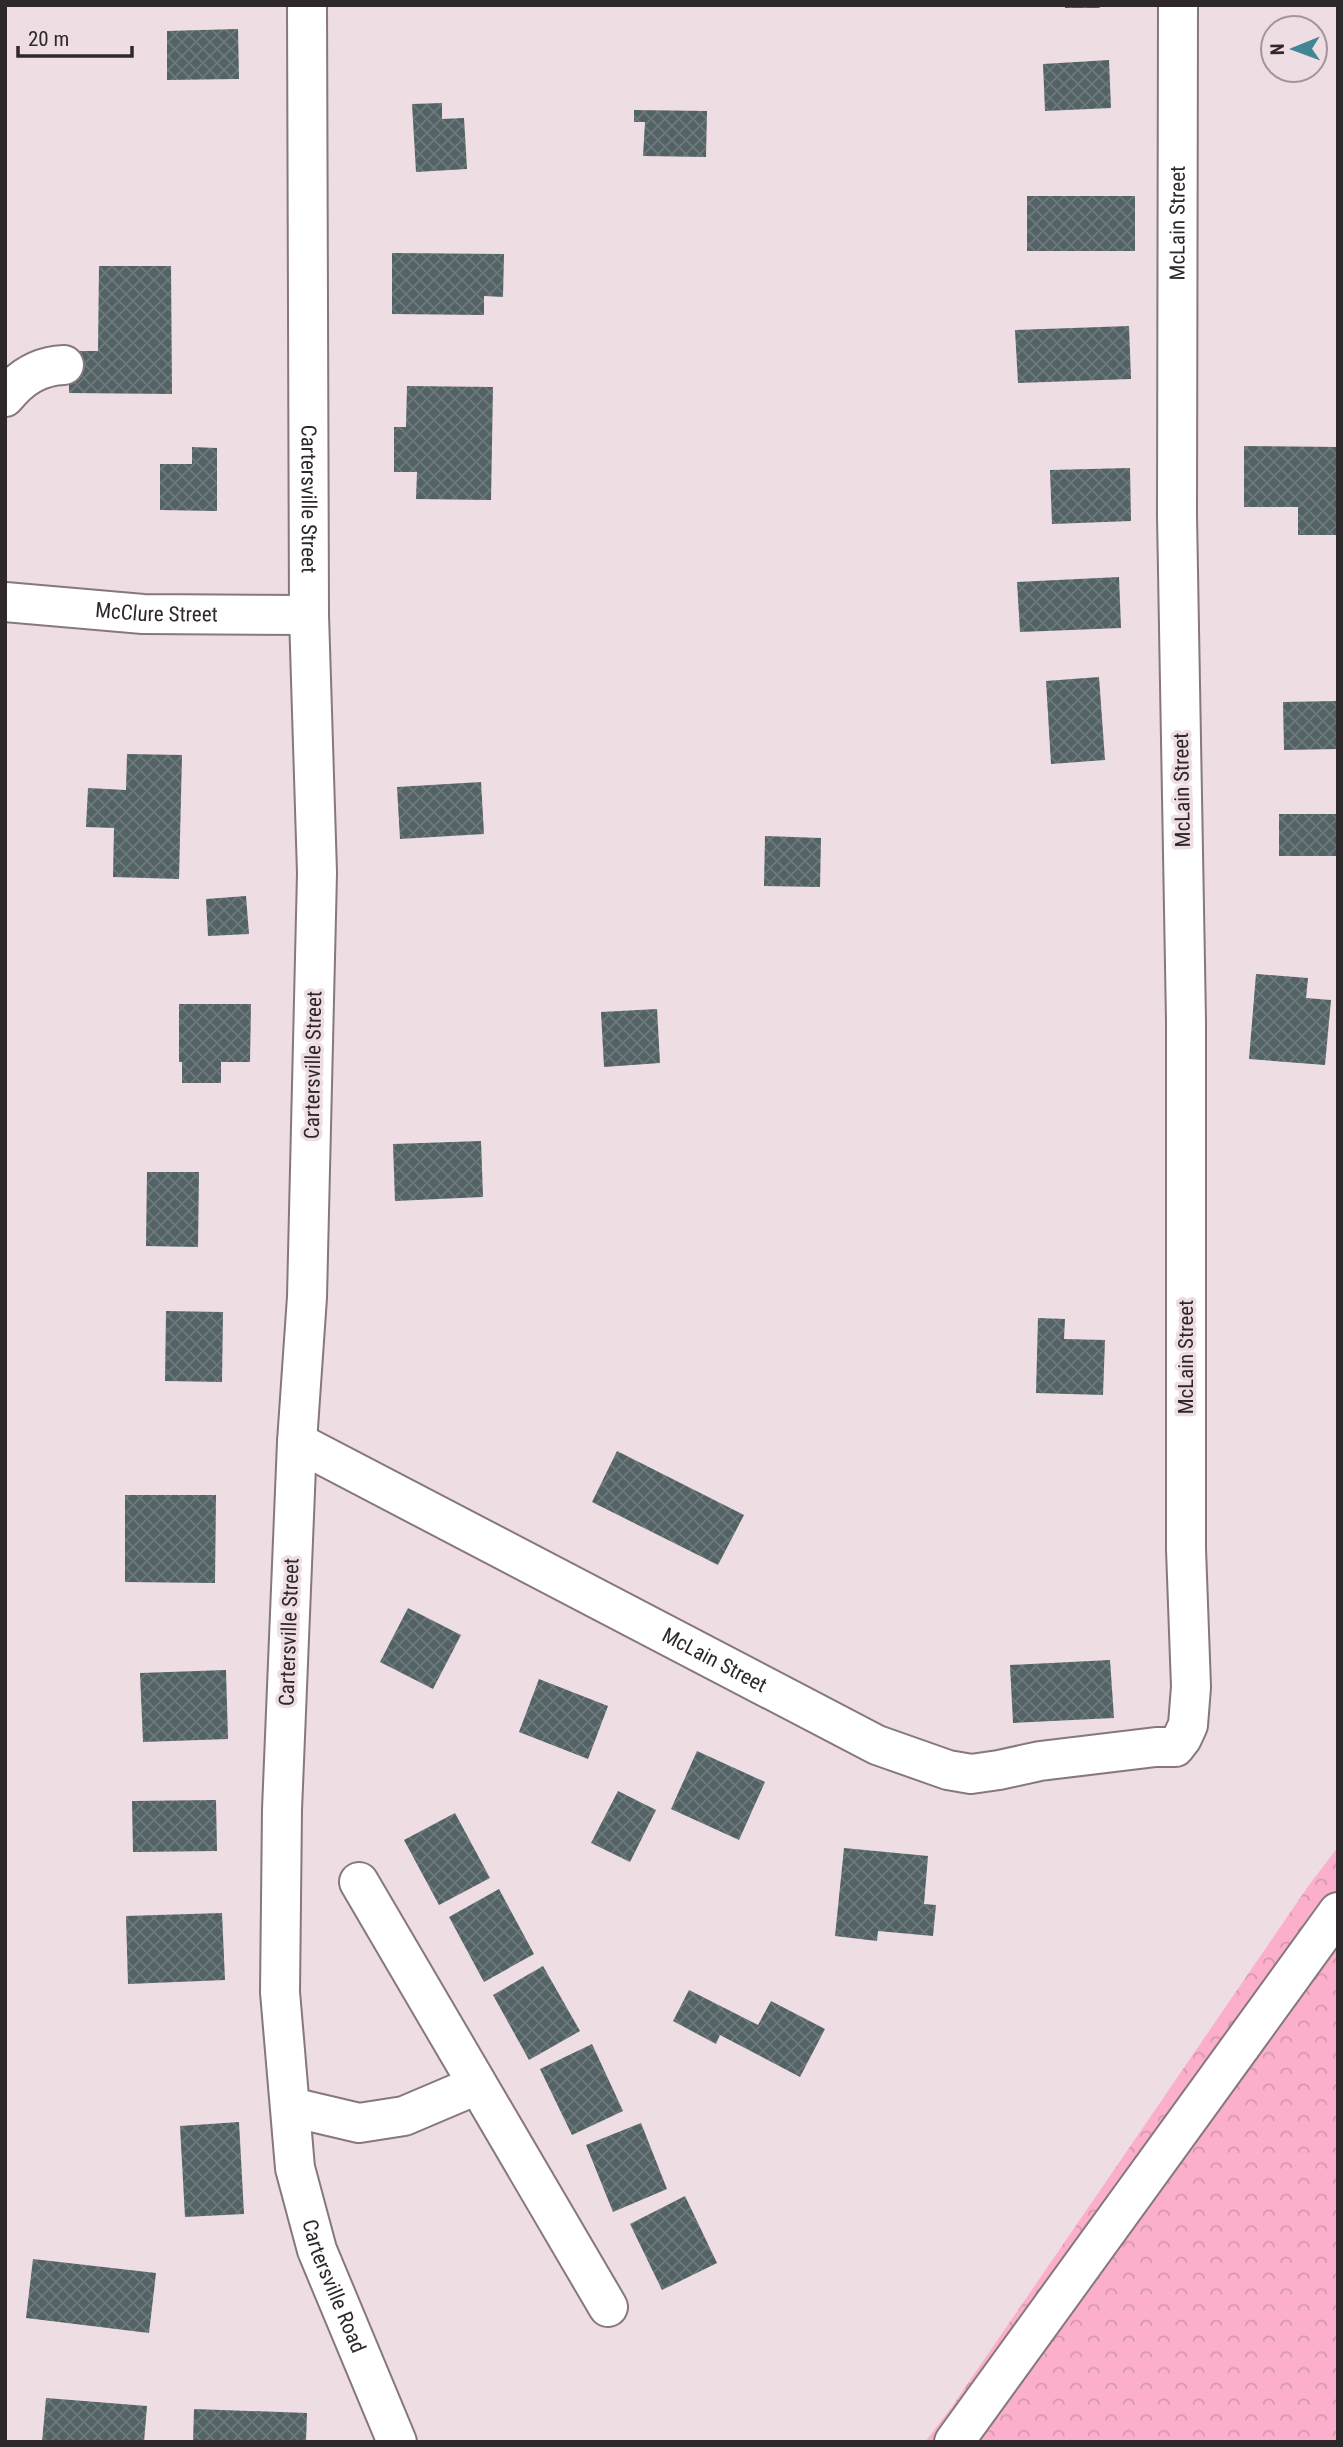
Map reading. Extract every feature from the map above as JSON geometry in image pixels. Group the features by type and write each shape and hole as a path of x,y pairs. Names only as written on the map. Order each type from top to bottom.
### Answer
{"main road":[{"name":"Cartersville Street","path":"291,2116 280,1992 282,1823 297,1442 307,1297 317,887 310,615 307,5"},
{"name":"McLain Street","path":"297,1442 877,1745 948,1770 971,1774 1040,1761 1175,1747 1182,1738 1188,1725 1191,1687 1186,1549 1186,1021 1177,515 1178,5"},
{"path":"5,397 43,366 64,365"},
{"name":"McClure Street","path":"5,602 143,614 310,615"},
{"path":"359,1882 608,2307"},
{"path":"954,2442 1338,1912"},
{"path":"291,2116 359,2123 404,2116 477,2085"},
{"name":"Cartersville Road","path":"291,2116 295,2168 317,2250 397,2442"}],"green space":[{"path":"1338,1847 1338,2442 925,2442 951,2408 1309,1885"}],"building":[{"path":"1065,5 1100,5 1100,8 1065,8"},
{"path":"238,29 239,79 167,80 167,31"},
{"path":"1109,60 1111,108 1045,111 1043,64"},
{"path":"442,103 442,119 464,118 467,169 416,172 412,104"},
{"path":"634,110 707,111 706,157 643,156 645,122 634,122"},
{"path":"1027,196 1135,196 1135,251 1027,251"},
{"path":"392,253 504,254 503,297 484,296 484,315 392,314"},
{"path":"99,266 171,266 172,394 69,393 69,351 98,351"},
{"path":"1129,326 1131,379 1018,383 1015,330"},
{"path":"407,386 493,387 491,500 416,499 417,472 394,472 394,427 406,427"},
{"path":"1244,446 1338,447 1338,535 1298,535 1298,507 1244,507"},
{"path":"192,447 217,448 217,511 160,510 160,464 192,464"},
{"path":"1130,468 1131,521 1052,524 1050,470"},
{"path":"1119,577 1121,628 1020,632 1017,582"},
{"path":"1099,677 1105,760 1051,764 1046,681"},
{"path":"1338,701 1338,749 1284,750 1283,702"},
{"path":"127,754 182,755 179,879 113,877 114,828 86,827 88,788 126,790"},
{"path":"481,782 484,834 400,839 397,787"},
{"path":"1279,814 1338,814 1338,856 1279,856"},
{"path":"765,836 821,838 820,887 764,886"},
{"path":"246,896 249,934 208,936 206,899"},
{"path":"1256,974 1308,978 1306,998 1331,1000 1325,1065 1249,1059"},
{"path":"179,1004 251,1004 250,1062 221,1062 221,1083 182,1083 182,1062 179,1062"},
{"path":"657,1009 660,1063 604,1067 601,1012"},
{"path":"481,1141 483,1197 395,1201 393,1144"},
{"path":"147,1172 199,1172 198,1247 146,1246"},
{"path":"166,1311 223,1312 222,1382 165,1381"},
{"path":"1038,1318 1065,1319 1064,1339 1105,1340 1103,1395 1036,1393"},
{"path":"617,1451 744,1515 718,1565 592,1502"},
{"path":"125,1495 216,1495 215,1583 125,1582"},
{"path":"408,1608 461,1635 433,1689 380,1662"},
{"path":"1110,1660 1114,1718 1013,1723 1010,1665"},
{"path":"226,1670 228,1739 143,1742 140,1673"},
{"path":"539,1679 608,1706 588,1759 519,1732"},
{"path":"697,1751 765,1782 739,1840 671,1809"},
{"path":"618,1791 656,1810 630,1862 591,1843"},
{"path":"216,1800 217,1851 133,1852 132,1801"},
{"path":"455,1813 490,1878 439,1905 404,1840"},
{"path":"844,1848 928,1856 924,1904 936,1905 933,1936 878,1931 877,1941 835,1936"},
{"path":"499,1889 534,1954 484,1982 449,1917"},
{"path":"222,1913 225,1980 128,1984 126,1916"},
{"path":"543,1966 580,2031 529,2060 493,1995"},
{"path":"689,1990 758,2025 771,2001 825,2029 800,2077 720,2035 716,2044 673,2021"},
{"path":"592,2044 623,2111 572,2135 540,2069"},
{"path":"239,2122 244,2214 185,2217 180,2126"},
{"path":"641,2123 667,2189 613,2212 586,2145"},
{"path":"685,2196 717,2263 662,2290 630,2224"},
{"path":"33,2259 156,2273 149,2333 26,2318"},
{"path":"46,2398 147,2406 144,2442 42,2442"},
{"path":"194,2409 307,2413 306,2442 193,2442"}]}
